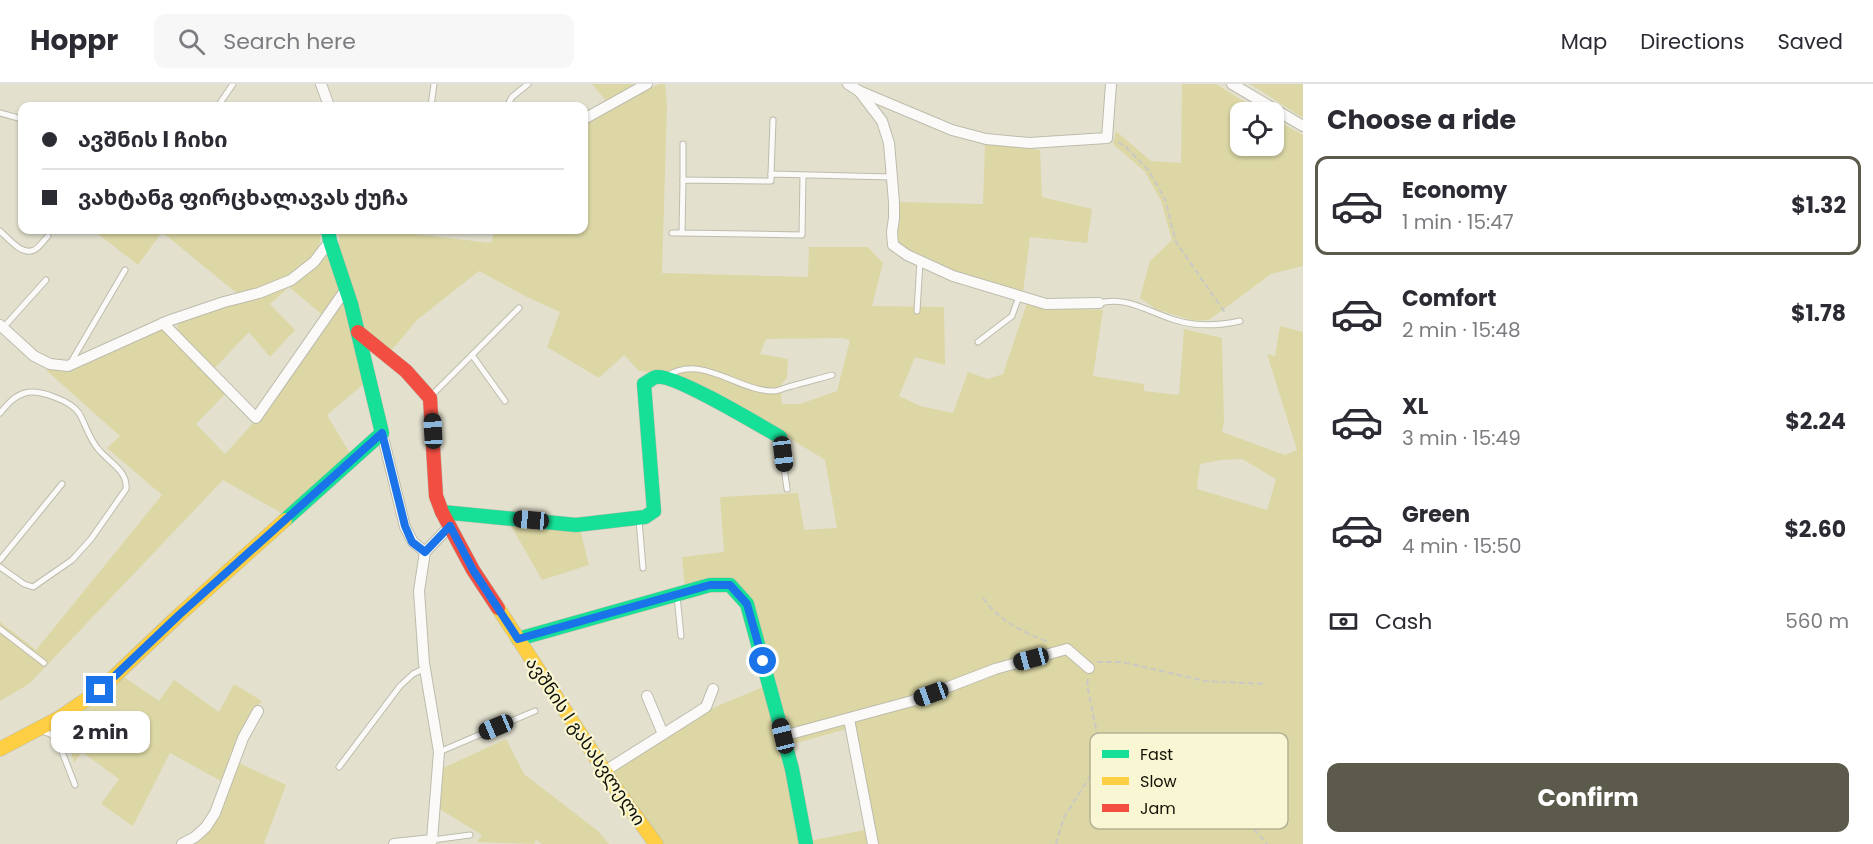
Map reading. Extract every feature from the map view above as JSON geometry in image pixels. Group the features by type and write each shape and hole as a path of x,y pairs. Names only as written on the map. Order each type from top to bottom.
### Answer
{"street":[{"path":"321,84 328,102"},
{"path":"588,117 647,84"},
{"path":"848,84 859,91 952,130 986,139 1029,143 1107,138 1111,84"},
{"path":"1232,84 1303,126"},
{"path":"859,91 882,121 889,143 894,218 893,245 907,255 954,276 1046,304 1099,303"},
{"path":"329,235 358,332 405,526 412,542 425,552"},
{"path":"2,327 34,356 50,364 68,366 163,323 224,302 259,293 291,280 314,262 329,235"},
{"path":"163,323 256,418 346,289"},
{"path":"358,332 404,370 430,398"},
{"path":"442,512 576,525 645,517 654,511 644,384 656,377 665,377 705,394 780,437"},
{"name":"ავშნის I გასასვლელი","path":"430,398 436,496 442,512 473,570 605,771 656,844"},
{"path":"0,749 59,718 100,690 187,607 382,433"},
{"path":"393,844 432,840 440,752 425,668 419,591 425,552 450,526"},
{"path":"518,639 710,585 730,585 747,604 792,769 806,844"},
{"path":"783,736 912,701 995,669 1067,649 1089,669"},
{"path":"605,771 705,707 713,689"},
{"path":"647,696 663,734"},
{"path":"182,844 195,837 206,827 215,813 243,738 258,711"},
{"path":"849,719 873,844"}],"lane":[{"path":"221,102 233,84"},
{"path":"432,102 434,84"},
{"path":"509,102 528,84"},
{"path":"0,113 18,118"},
{"path":"683,180 771,181 773,120"},
{"path":"682,233 683,144"},
{"path":"771,174 891,177"},
{"path":"672,232 802,235 803,175"},
{"path":"0,231 27,252 34,250 48,236"},
{"path":"917,311 920,261"},
{"path":"68,366 125,270"},
{"path":"2,327 46,280"},
{"path":"978,342 1012,316 1019,296"},
{"path":"1099,303 1111,300 1131,303 1177,321 1195,324 1219,326 1240,321"},
{"path":"430,398 519,308"},
{"path":"472,355 505,401"},
{"path":"665,377 676,370 690,368 756,388 774,391 832,375"},
{"path":"0,413 13,399 24,393 37,392 57,398 78,411 98,449 124,475 127,482 126,489 91,539 72,560 39,584 33,587 24,584 0,567"},
{"path":"780,437 787,489"},
{"path":"0,560 62,484"},
{"path":"639,518 643,568"},
{"path":"677,594 681,636"},
{"path":"0,629 44,663"},
{"path":"339,767 400,686 413,674 425,668"},
{"path":"440,752 535,711"},
{"path":"37,730 57,739 75,785"},
{"path":"432,840 470,835"}],"path":[{"path":"1107,138 1116,140 1126,147 1149,171 1165,199 1176,242 1218,301 1226,314 1228,324"},
{"path":"983,598 993,612 1022,632 1067,649"},
{"path":"1097,733 1087,684 1089,669 1096,662 1122,662 1205,681 1266,684"},
{"path":"1056,844 1064,817 1090,777"},
{"path":"1254,829 1267,844"}],"shaded area":[{"path":"592,84 636,84 608,103"},
{"path":"659,84 665,84 667,105 662,273 808,277 809,247 868,247 883,263 872,306 944,307 945,365 915,357 899,396 920,406 953,413 968,372 988,379 1003,374 1027,303 1047,308 1103,310 1093,376 1144,384 1144,391 1179,395 1184,329 1222,338 1224,421 1222,432 1285,455 1297,450 1267,354 1275,356 1280,326 1303,332 1303,844 810,844 809,841 875,828 853,727 790,745 732,580 685,588 682,557 724,552 720,497 798,493 804,530 837,528 825,460 757,418 660,373 639,371 624,355 599,378 547,347 560,312 479,271 417,320 391,351 361,325 340,253 338,234 415,234 491,243 494,234 588,234 588,122","holes":["843,338 850,340 837,391 800,404 782,404 780,386 787,378 788,359 760,354 766,339","1242,459 1276,479 1267,510 1197,489 1200,464 1221,460"]},
{"path":"1182,84 1216,84 1245,102 1230,102 1230,156 1284,156 1284,125 1303,135 1303,266 1271,274 1209,320 1194,321 1156,309 1140,298 1150,261 1172,240 1161,201 1145,172 1113,144 1116,131 1151,161 1181,163"},
{"path":"1250,84 1303,84 1303,118 1284,106 1284,102 1278,102"},
{"path":"985,143 1040,150 1042,197 1092,209 1087,243 1030,237 1023,292 939,266 923,259 897,240 898,202 983,204"},
{"path":"98,234 161,234 138,265"},
{"path":"164,234 320,234 319,245 313,257 304,266 280,280 239,295"},
{"path":"327,254 342,288 325,317 289,287 270,304 295,330 270,357 249,332 214,369 177,329 179,321 292,283 317,267"},
{"path":"345,297 366,382 327,415 351,455 285,515 223,480 29,684 0,701 0,622 36,650 162,495 107,448 120,436 46,370 51,367 71,369 89,363 162,328 225,394 196,424 225,454 267,408"},
{"path":"510,524 580,529 589,565 542,580"},
{"path":"121,675 159,701 174,680 219,712 234,684 262,701 255,708 223,782 170,753 133,826 101,804 119,779 82,752 74,763 68,740 52,725"},
{"path":"765,686 782,750 801,844 659,844 612,772 708,710"},
{"path":"506,739 524,774 598,831 609,844 542,844 536,840 534,844 477,842 482,835 438,808 441,769"},
{"path":"237,762 286,785 264,843 267,844 189,844 197,839"}],"traffic: fast":[{"path":"285,520 382,433 351,304 329,234"},
{"path":"442,512 576,525 645,517 654,511 644,384 656,377 665,378 698,391 780,437"},
{"path":"518,639 710,585 730,585 747,604 792,769 806,844"}],"traffic: slow":[{"path":"0,749 59,718 100,690 285,520"},
{"path":"498,608 619,793 656,844"}],"traffic: jam":[{"path":"358,332 406,371 430,398 436,496 473,570 498,608"}],"route":[{"path":"100,690 179,615 382,433 405,526 412,542 425,552 450,526 473,570 518,639 710,585 730,585 747,604 763,661"}]}
